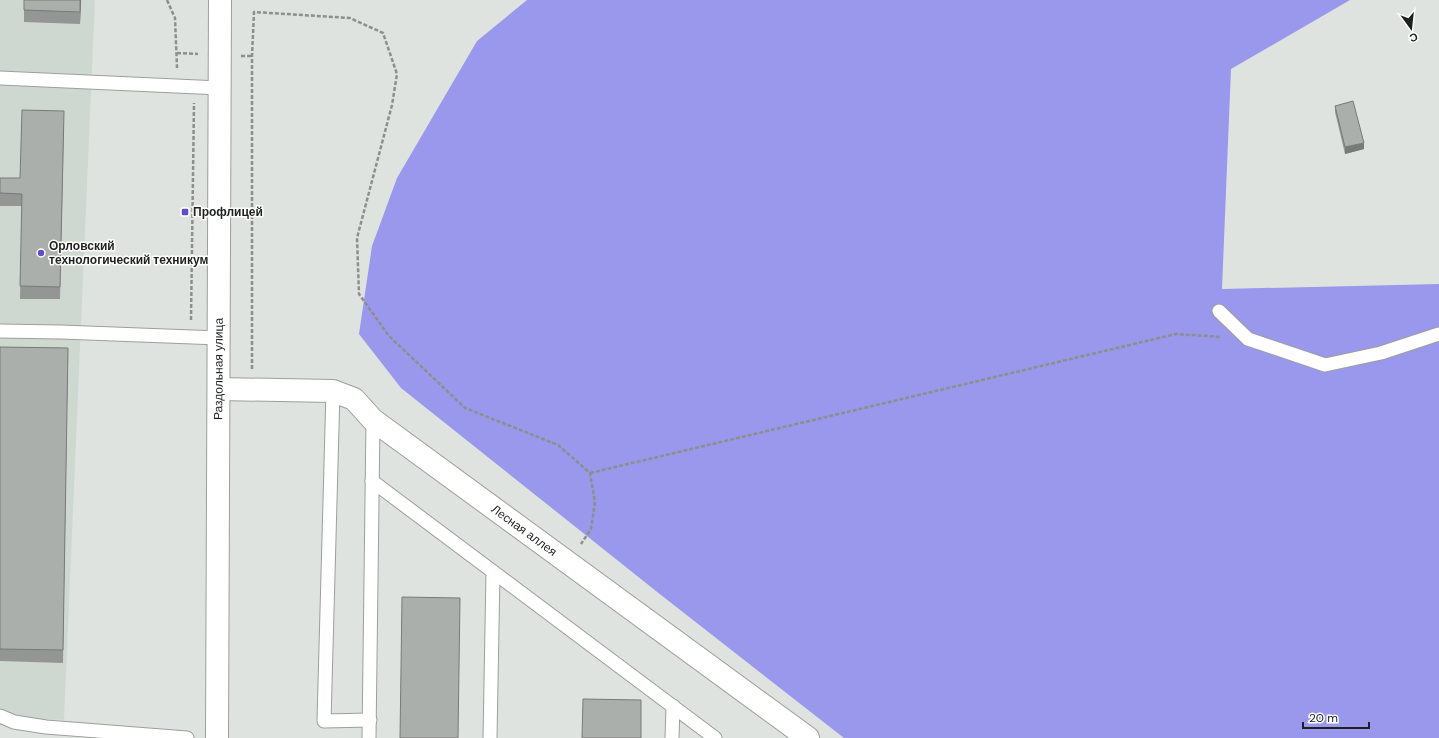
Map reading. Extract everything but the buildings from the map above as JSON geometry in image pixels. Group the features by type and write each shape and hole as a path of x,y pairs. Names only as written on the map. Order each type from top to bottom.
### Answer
{"main road":[{"name":"Раздольная улица","path":"217,738 220,0"},
{"name":"Лесная аллея","path":"219,389 333,391 354,399 373,420 808,738"}],"lane":[{"path":"0,78 220,88"},
{"path":"1219,311 1248,339 1325,364 1381,353 1439,334"},
{"path":"0,331 219,338"},
{"path":"333,391 324,721 370,720"},
{"path":"369,738 373,420"},
{"path":"372,482 715,738"},
{"path":"490,738 493,572"},
{"path":"672,706 672,738"},
{"path":"0,716 14,722 46,727 187,738"},
{"path":"82,738 95,731"}],"path":[{"path":"167,0 175,18 178,86"},
{"path":"252,390 252,56 254,12 350,18 383,32 397,74 392,106 357,238 359,294 389,336 465,408 558,445 590,474 595,502 591,529 569,563"},
{"path":"190,337 194,87"},
{"path":"590,474 1176,334 1248,339"}],"shaded area":[{"path":"0,0 95,0 64,720 0,717"},
{"path":"527,0 1350,0 1231,69 1222,289 1439,284 1439,738 844,738 661,595 401,388 359,334 372,246 397,178 477,41"}],"place":[{"name":"Профлицей","path":"185,212"},
{"name":"Орловский технологический техникум","path":"41,253"}]}
